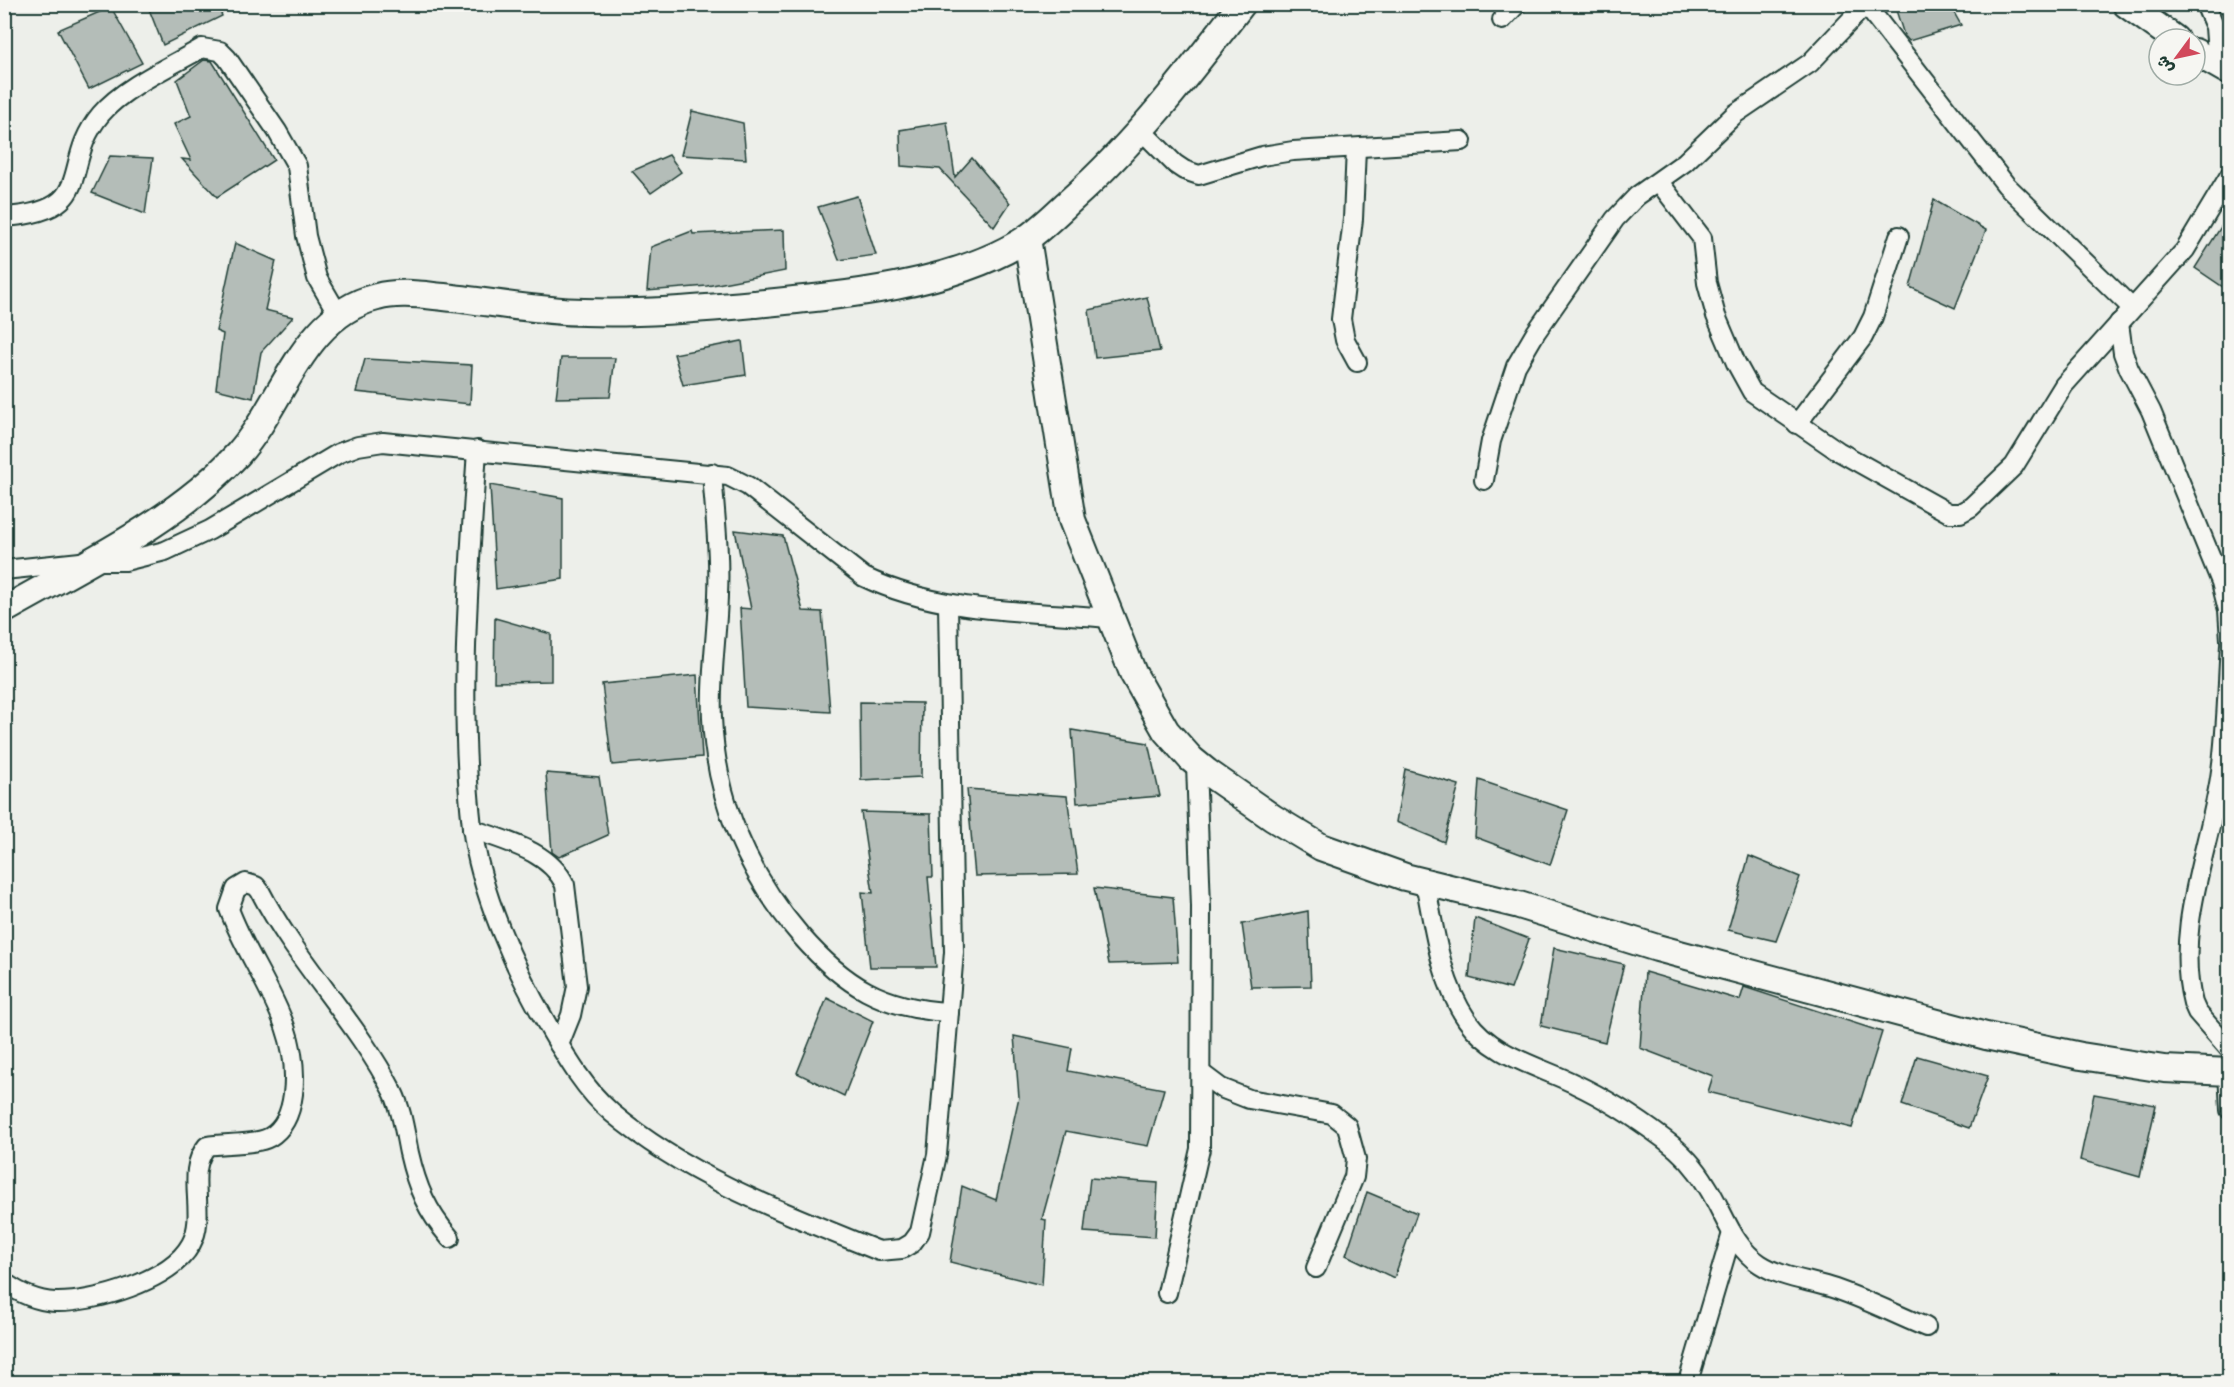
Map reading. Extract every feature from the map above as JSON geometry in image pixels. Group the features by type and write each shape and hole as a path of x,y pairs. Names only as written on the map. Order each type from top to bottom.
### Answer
{"street":[{"path":"4,610 167,514 218,475 242,449 307,348 338,314 379,296 403,295 586,312 658,312 831,297 886,287 976,264 1027,238 1106,169 1242,4"},
{"path":"1502,20 1517,4"},
{"path":"2126,4 2158,27"},
{"path":"2205,4 2215,27 2224,69"},
{"path":"1484,480 1504,399 1516,366 1615,219 1637,196 1673,173 1753,100 1810,63 1866,5 2006,185 2132,308"},
{"path":"4,217 45,211 57,206 74,183 85,141 106,108 202,48 212,48 220,51 233,67 277,131 297,166 306,236 317,278 338,314"},
{"path":"2207,59 2224,69"},
{"path":"1140,129 1175,164 1199,175 1262,156 1462,141"},
{"path":"1356,148 1353,219 1341,319 1345,340 1357,362"},
{"path":"1659,182 1702,238 1711,298 1725,338 1752,392 1797,424 1939,510 1960,513 1984,496 2014,466 2054,398 2185,250 2229,175"},
{"path":"1797,424 1863,337 1873,317 1899,236"},
{"path":"1027,238 1072,520 1109,618 1133,673 1166,731 1196,764 1273,818 1321,847 1425,882 1519,904 1657,948 1986,1036 2081,1056 2164,1069 2229,1064"},
{"path":"2119,323 2123,353 2129,369 2151,411 2221,582 2229,610 2229,640"},
{"path":"4,570 90,561 125,561 165,551 188,541 339,453 358,446 383,442 728,476 748,486 864,576 904,592 948,604 1109,618"},
{"path":"477,450 464,659 472,829 492,908 530,995 578,1075 611,1112 669,1154 744,1196 879,1251 890,1252 912,1243 920,1232 937,1155 954,952 948,604"},
{"path":"712,473 718,595 712,717 725,801 752,868 783,916 816,953 855,985 873,996 905,1008 949,1012"},
{"path":"2229,645 2225,736 2220,779 2193,905 2189,949 2190,992 2197,1012 2229,1064 2229,1110"},
{"path":"1167,1293 1200,1149 1201,907 1196,764"},
{"path":"472,829 520,847 548,862 560,873 565,885 576,986 571,1015 559,1045"},
{"path":"1425,882 1438,944 1454,997 1468,1022 1498,1050 1577,1084 1635,1117 1677,1149 1708,1187 1731,1233 1747,1254 1761,1265 1789,1276 1830,1287 1926,1327"},
{"path":"4,1282 29,1297 54,1302 108,1295 154,1275 172,1264 192,1244 198,1213 196,1166 200,1154 207,1146 267,1139 277,1132 286,1120 292,1107 296,1077 290,1037 229,909 236,889 246,883 256,886 260,891 294,950 367,1049 389,1085 399,1112 416,1180 430,1215 450,1238"},
{"path":"1201,1074 1221,1089 1249,1099 1332,1114 1347,1126 1356,1159 1354,1177 1316,1268"},
{"path":"1688,1383 1731,1233"}],"building":[{"path":"147,4 217,4 222,16 163,45"},
{"path":"1894,4 1949,4 1961,25 1909,41 1904,35"},
{"path":"111,7 142,63 89,89 58,30"},
{"path":"204,60 212,61 274,160 217,197 182,159 191,160 174,124 191,116 177,80"},
{"path":"692,111 743,123 746,159 681,155"},
{"path":"947,122 955,177 972,158 1010,203 994,227 940,169 901,166 900,130"},
{"path":"669,155 681,172 651,193 632,171"},
{"path":"110,156 153,158 145,214 92,193"},
{"path":"857,196 876,255 839,260 818,207"},
{"path":"1934,200 1986,230 1955,308 1910,287"},
{"path":"2229,214 2229,291 2195,268"},
{"path":"784,230 785,271 707,286 647,291 651,247 692,231 693,234"},
{"path":"235,243 276,261 265,310 293,317 261,352 253,398 216,389 223,334 216,331"},
{"path":"1147,297 1160,351 1095,358 1089,310"},
{"path":"742,341 746,375 683,385 674,354"},
{"path":"561,358 615,358 610,397 556,398"},
{"path":"365,359 472,365 470,404 356,392"},
{"path":"490,485 563,498 563,579 496,589"},
{"path":"735,530 783,536 803,611 822,612 830,712 746,707 740,608 751,609"},
{"path":"495,618 551,634 551,681 494,682"},
{"path":"697,675 702,757 612,765 602,684"},
{"path":"860,702 922,703 921,777 861,780"},
{"path":"1072,730 1148,743 1160,796 1077,803"},
{"path":"1405,769 1459,785 1444,842 1396,822"},
{"path":"546,773 599,777 608,835 559,857 552,852"},
{"path":"1479,780 1568,810 1550,865 1475,837"},
{"path":"967,789 1067,796 1078,874 975,876"},
{"path":"861,812 931,814 933,877 928,877 936,967 870,967 862,892 873,893"},
{"path":"1749,856 1800,877 1776,941 1728,930"},
{"path":"1094,888 1173,897 1178,962 1109,964"},
{"path":"1308,911 1311,986 1251,987 1242,924"},
{"path":"1475,918 1529,939 1511,989 1469,978"},
{"path":"1554,948 1624,964 1605,1042 1541,1026"},
{"path":"1645,972 1740,1000 1744,987 1882,1032 1852,1128 1708,1092 1713,1076 1640,1048"},
{"path":"827,998 873,1021 844,1096 797,1073"},
{"path":"1014,1036 1072,1048 1068,1071 1164,1089 1148,1146 1066,1131 1042,1219 1046,1220 1042,1285 950,1262 962,1186 996,1200 1019,1097"},
{"path":"1917,1056 1988,1076 1969,1128 1902,1105"},
{"path":"2094,1094 2156,1105 2140,1177 2080,1160"},
{"path":"1090,1178 1158,1183 1155,1237 1084,1232"},
{"path":"1367,1192 1417,1213 1394,1278 1346,1255"}]}
